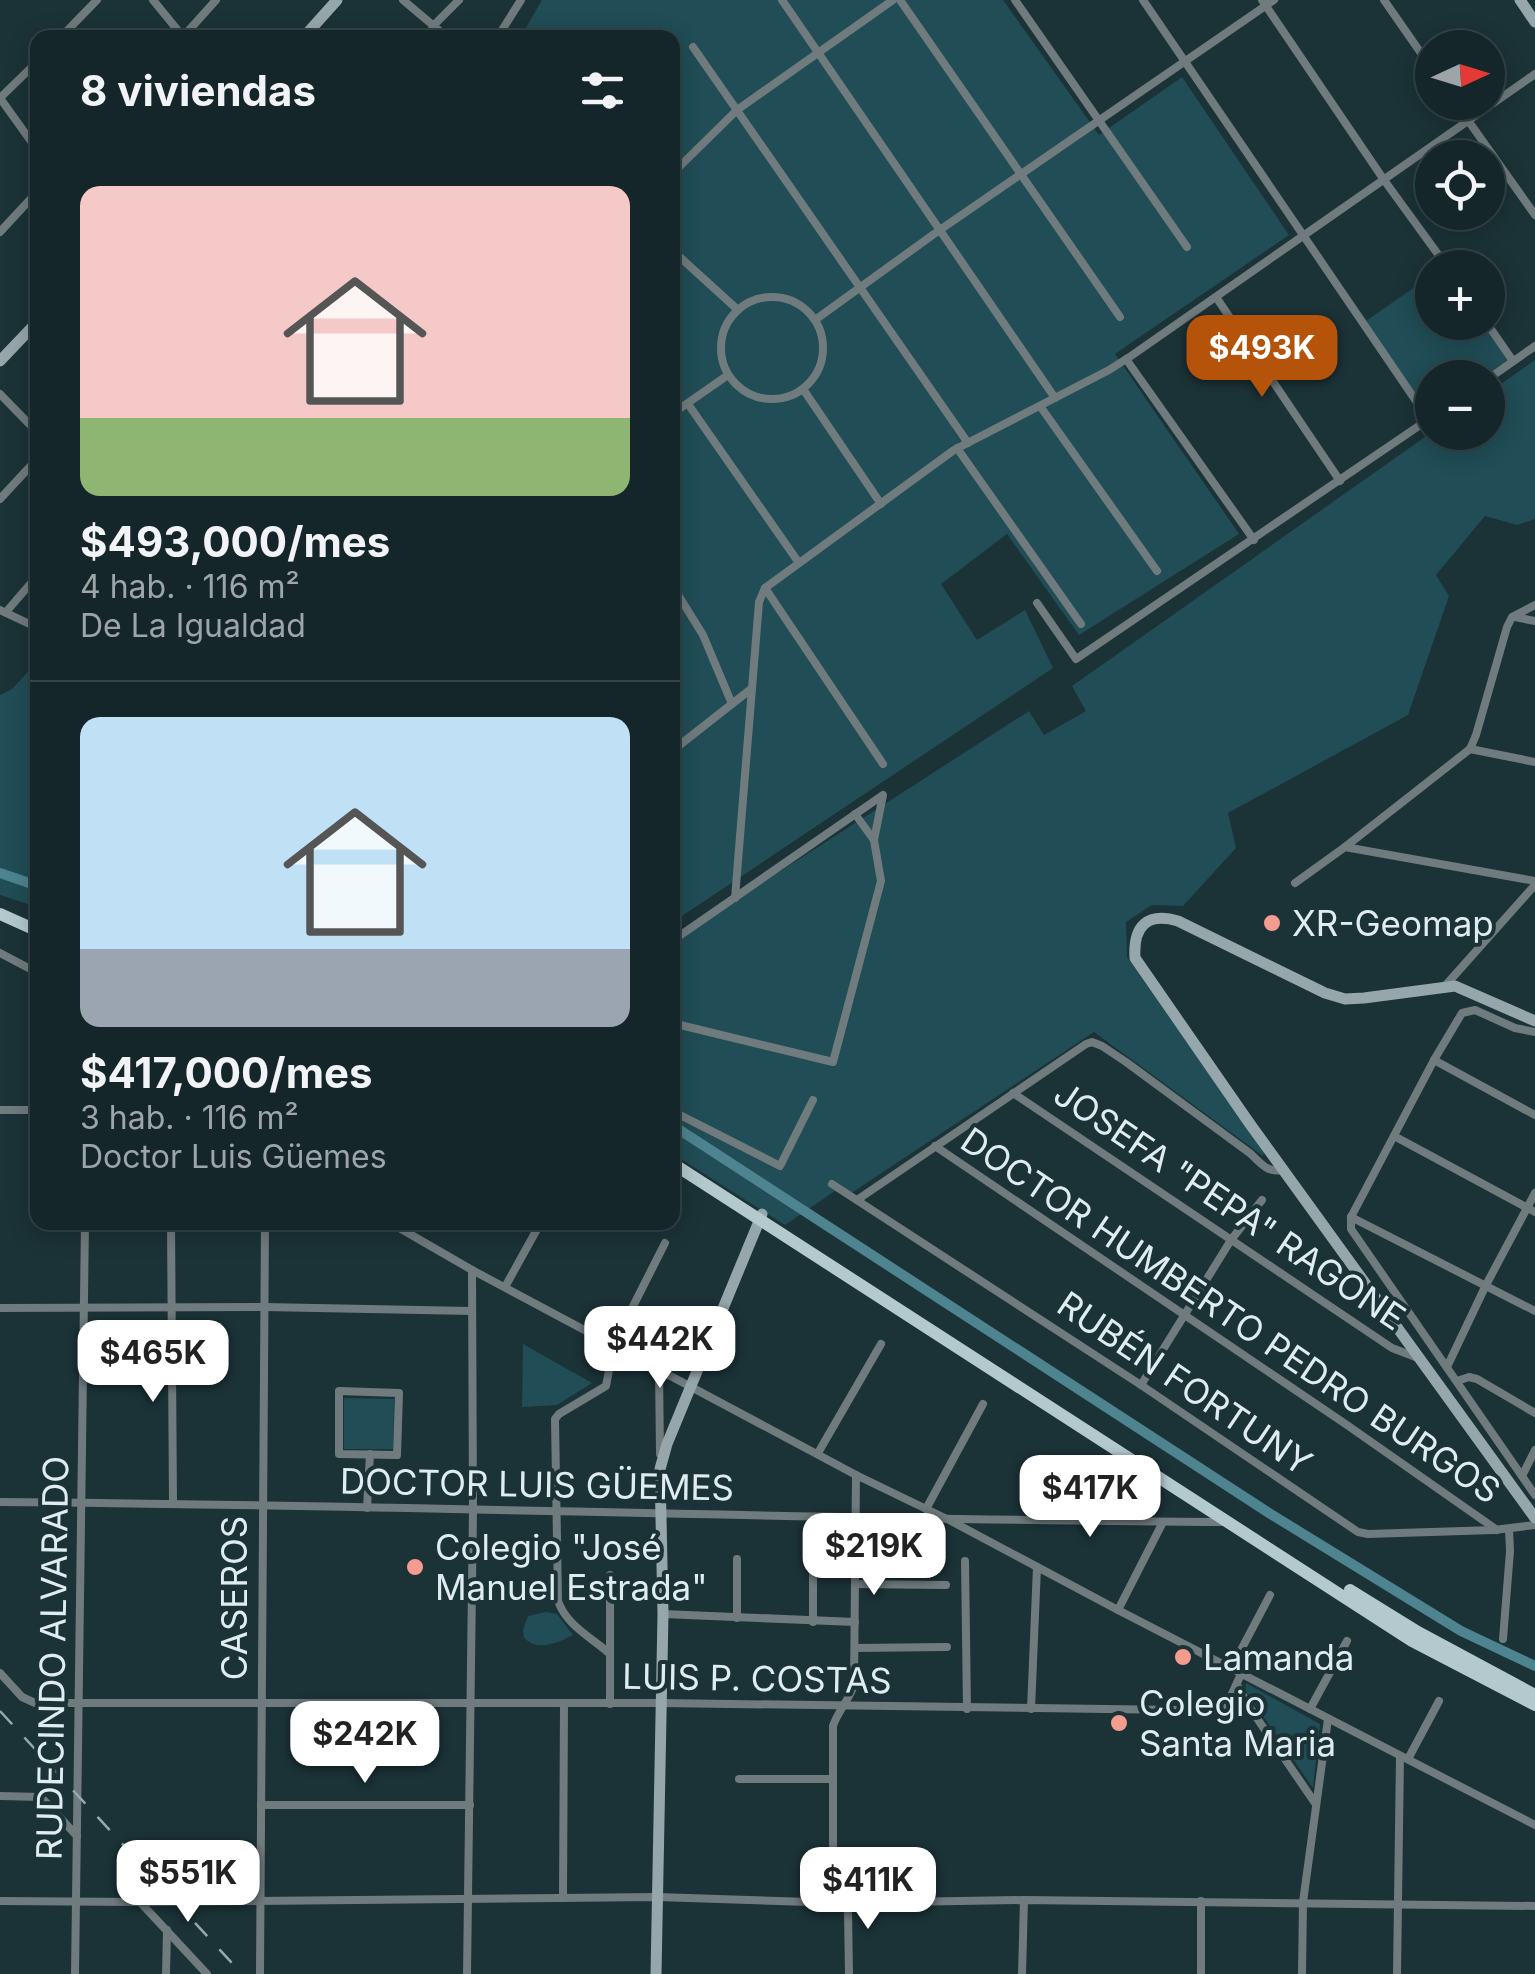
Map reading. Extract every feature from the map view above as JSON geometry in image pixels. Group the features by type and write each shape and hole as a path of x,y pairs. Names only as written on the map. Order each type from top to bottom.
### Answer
{"main road":[{"path":"310,30 337,0"},
{"path":"1520,0 1535,22"},
{"path":"0,362 30,330"},
{"path":"0,906 30,919"},
{"path":"0,914 30,927"},
{"path":"1535,1020 1464,988 1344,999 1164,917 1152,918 1136,934 1134,958 1535,1521"},
{"path":"680,1166 1016,1374 1301,1560 1418,1632 1535,1695"},
{"path":"656,1974 663,1614 660,1469 761,1216"},
{"path":"761,1216 1412,1640 1535,1705"}],"street":[{"path":"68,30 97,0"},
{"path":"153,0 177,30"},
{"path":"189,30 216,0"},
{"path":"403,0 439,30"},
{"path":"432,30 459,0"},
{"path":"502,30 521,0"},
{"path":"782,0 1055,398"},
{"path":"680,166 737,110 897,0 1120,317"},
{"path":"1016,0 1188,247"},
{"path":"1142,0 1415,395"},
{"path":"1384,0 1415,45"},
{"path":"815,320 1267,2 1435,250"},
{"path":"694,47 968,443"},
{"path":"30,68 0,98 30,140"},
{"path":"735,898 758,602 764,588 958,448 1126,359 1535,74"},
{"path":"1468,121 1535,215"},
{"path":"0,232 30,200"},
{"path":"680,257 738,310"},
{"path":"773,296 789,299 815,320 822,336 819,370 794,395 778,400 760,399 744,392 728,375 720,349 723,333 738,310 756,299 773,296"},
{"path":"1216,298 1340,481"},
{"path":"1498,340 1513,361"},
{"path":"1505,367 1535,346"},
{"path":"1126,359 1254,540"},
{"path":"680,409 728,375"},
{"path":"803,389 881,504"},
{"path":"0,394 30,425"},
{"path":"688,404 799,563"},
{"path":"1040,406 1157,571"},
{"path":"1037,603 1076,659 1415,429"},
{"path":"958,448 1081,624"},
{"path":"0,500 30,467"},
{"path":"30,583 3,611 30,624"},
{"path":"764,588 883,764"},
{"path":"680,597 703,636 732,704"},
{"path":"1295,883 1470,749 1506,627 1512,617 1535,605"},
{"path":"1512,617 1535,621"},
{"path":"680,745 751,689"},
{"path":"1470,749 1535,762"},
{"path":"680,935 883,794 874,840 881,880 833,1062 680,1025"},
{"path":"855,814 874,840"},
{"path":"1345,847 1535,883"},
{"path":"1445,987 1535,883"},
{"path":"0,953 30,969"},
{"path":"1535,1032 1475,1010 1462,1014 1350,1217 1352,1229 1535,1494"},
{"path":"857,1200 1092,1042 1126,1062 1263,1166 1274,1172 1282,1170"},
{"path":"1434,1060 1535,1115"},
{"name":"JOSEFA \"PEPA\" RAGONE","path":"1013,1093 1392,1348 1418,1358"},
{"path":"680,1115 780,1166 813,1100"},
{"path":"0,1110 30,1110"},
{"path":"1394,1136 1531,1210"},
{"name":"DOCTOR HUMBERTO PEDRO BURGOS","path":"934,1146 1497,1530"},
{"name":"RUBÉN FORTUNY","path":"832,1184 1142,1385 1358,1532 1497,1530 1535,1521"},
{"path":"1447,1367 1486,1285 1531,1210 1535,1193"},
{"path":"1142,1385 1231,1240 1262,1200"},
{"path":"1350,1217 1535,1311"},
{"name":"RUDECINDO ALVARADO","path":"76,1974 85,1230"},
{"path":"171,1230 173,1503"},
{"name":"CASEROS","path":"260,1974 265,1230"},
{"path":"403,1230 856,1475 951,1520 1535,1825"},
{"path":"505,1287 537,1230"},
{"path":"610,1654 572,1624 558,1601 555,1419 606,1386 614,1344 665,1244"},
{"path":"468,1974 472,1270"},
{"path":"0,1308 264,1307 472,1312"},
{"path":"818,1453 880,1344"},
{"path":"658,1369 660,1469"},
{"path":"1457,1381 1476,1379 1535,1413"},
{"path":"339,1392 399,1393 398,1455 370,1454 339,1454 339,1392"},
{"path":"926,1509 982,1404"},
{"path":"1522,1476 1535,1450"},
{"path":"368,1508 370,1454"},
{"path":"848,1974 850,1919 833,1885 833,1726 854,1685 856,1475"},
{"name":"DOCTOR LUIS GÜEMES","path":"0,1502 1230,1522"},
{"path":"1118,1610 1164,1522"},
{"path":"1503,1638 1509,1529"},
{"path":"813,1557 813,1622"},
{"path":"737,1559 737,1618"},
{"path":"965,1561 967,1709"},
{"path":"1031,1709 1037,1567"},
{"path":"610,1575 610,1704"},
{"path":"856,1584 946,1585"},
{"path":"1232,1667 1270,1595"},
{"path":"663,1614 855,1622"},
{"path":"1310,1709 1347,1642"},
{"path":"855,1648 947,1647"},
{"path":"1224,1711 1242,1672"},
{"name":"LUIS P. COSTAS","path":"0,1673 22,1697 35,1702 661,1703 1252,1712"},
{"path":"1237,1685 1315,1803"},
{"path":"1397,1974 1396,1905 1404,1758 1439,1701"},
{"path":"563,1898 564,1703"},
{"path":"1302,1974 1304,1902 1328,1719"},
{"path":"738,1779 834,1779"},
{"path":"0,1796 40,1797 77,1836"},
{"path":"261,1805 470,1804"},
{"path":"0,1901 657,1897 842,1903 1024,1900 1535,1906"},
{"path":"1022,1974 1024,1900"},
{"path":"1201,1901 1201,1974"},
{"path":"140,1902 207,1974"},
{"path":"166,1974 167,1930"}],"shaded area":[{"path":"542,0 1003,0 1099,135 1182,77 1289,235 1115,354 1239,534 1079,635 1007,534 941,584 977,640 1025,610 1053,668 680,917 680,30 525,30"},
{"path":"1415,287 1415,340 1498,340 1513,361 1505,366 1505,360 1415,360 1415,399 1363,323"},
{"path":"1535,360 1535,519 1517,525 1485,516 1436,575 1449,596 1408,715 1228,813 1236,848 1183,906 1152,905 1126,922 1127,957 1264,1152 1263,1156 1094,1032 847,1196 835,1191 785,1225 680,1158 680,936 1029,711 1044,735 1086,711 1072,686 1415,444 1415,450 1505,450 1505,381"},
{"path":"30,670 30,905 0,895 0,695 12,689"},
{"path":"523,1344 592,1383 557,1405 522,1407"},
{"path":"344,1398 394,1399 393,1449 344,1449"},
{"path":"557,1614 573,1635 542,1645 524,1638 528,1616"},
{"path":"1246,1683 1320,1724 1313,1788 1245,1690"}],"waterway":[{"path":"0,873 30,883"},
{"path":"680,1130 1269,1513 1461,1631 1535,1666"}],"railway":[{"path":"0,1711 242,1974"}],"place":[{"name":"XR-Geomap","path":"1272,923"},
{"name":"Colegio \"José Manuel Estrada\"","path":"415,1567"},
{"name":"Lamanda","path":"1183,1657"},
{"name":"Colegio Santa Maria","path":"1119,1723"}]}
